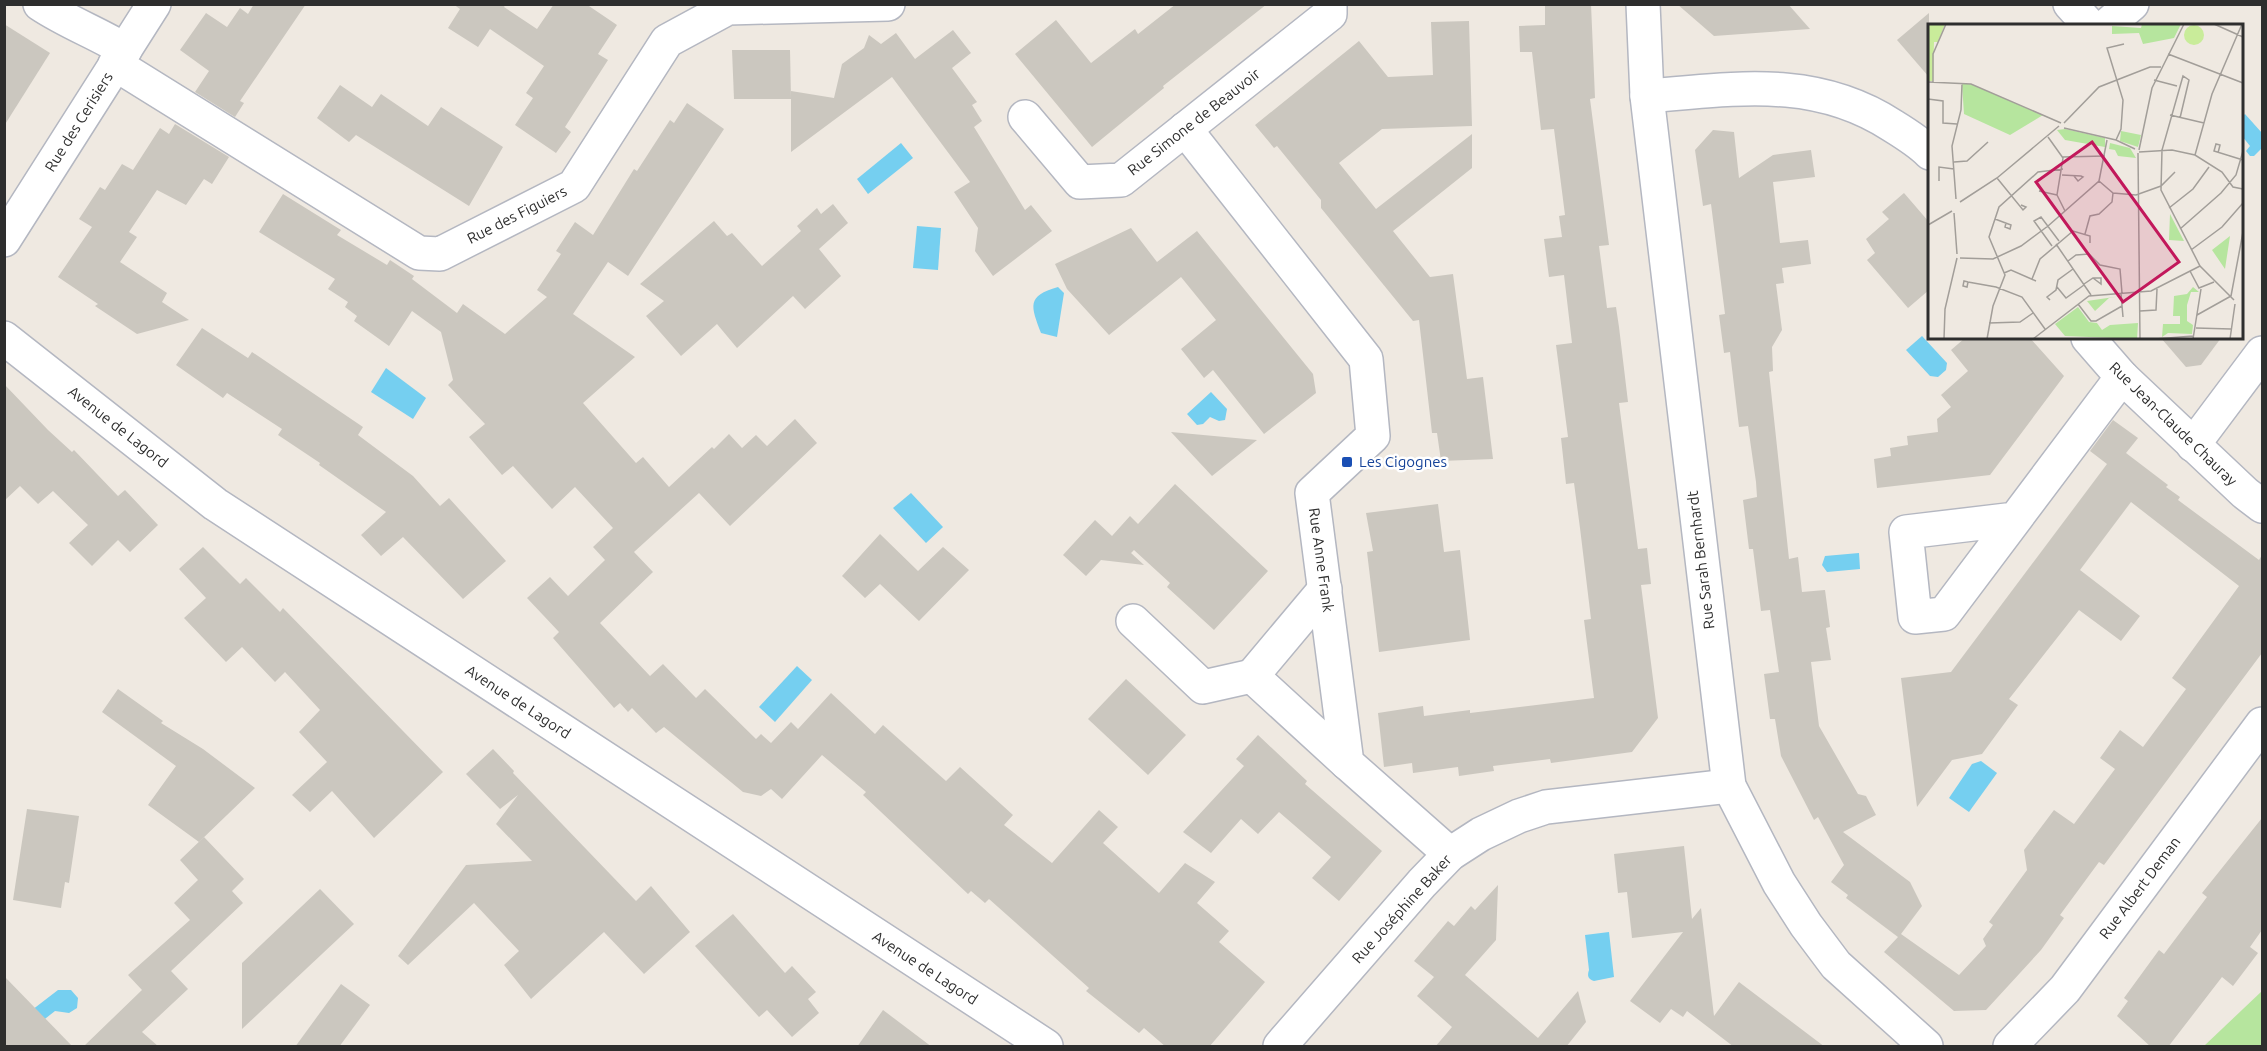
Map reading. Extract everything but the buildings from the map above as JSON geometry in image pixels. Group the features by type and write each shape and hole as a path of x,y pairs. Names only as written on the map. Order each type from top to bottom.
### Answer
{"street":[{"name":"Rue des Figuiers","path":"40,4 59,17 104,37 120,57 419,253 440,254 574,186 667,41 728,8 888,4"},
{"name":"Rue des Cerisiers","path":"4,240 154,4"},
{"name":"Rue Simone de Beauvoir","path":"1025,117 1080,182 1120,180 1330,14 1330,4"},
{"name":"Rue Sarah Bernhardt","path":"1643,4 1647,96 1729,786 1779,883 1806,925 1836,965 1926,1047"},
{"path":"2108,24 2132,4"},
{"path":"1647,96 1788,88 1837,98 1878,116 1927,146"},
{"name":"Rue Anne Frank","path":"1185,129 1366,359 1373,436 1312,493 1347,764"},
{"name":"Avenue de Lagord","path":"4,338 215,504 1046,1047"},
{"name":"Rue Jean-Claude Chauray","path":"2089,339 2122,377 2245,493 2262,506"},
{"path":"2193,445 2262,353"},
{"path":"2015,519 2122,377"},
{"path":"1133,621 1203,687 1252,676 1325,589"},
{"path":"1252,676 1347,764 1450,854"},
{"name":"Rue Albert Deman","path":"2010,1047 2065,989 2262,724"},
{"name":"Rue Joséphine Baker","path":"1280,1047 1422,883 1450,854 1481,834 1519,816 1546,807 1729,786"}],"green space":[{"path":"2262,991 2262,1046 2204,1046"}],"water":[{"path":"2245,114 2262,133 2262,148 2254,156 2250,156 2246,151 2250,146 2243,137 2243,116"},
{"path":"901,143 913,158 868,194 857,179"},
{"path":"917,226 941,228 938,270 913,268"},
{"path":"1058,287 1064,293 1057,337 1041,333 1035,316 1034,303 1040,294"},
{"path":"1922,336 1947,363 1946,370 1938,377 1930,376 1906,350"},
{"path":"386,368 426,398 413,419 371,392"},
{"path":"1211,392 1227,409 1225,420 1219,421 1210,417 1203,424 1197,425 1187,414"},
{"path":"911,493 943,527 926,543 893,508"},
{"path":"1859,553 1860,569 1827,572 1822,565 1825,556"},
{"path":"797,666 812,680 775,722 759,707"},
{"path":"1981,761 1997,773 1969,812 1949,798 1972,764"},
{"path":"1609,932 1614,977 1594,981 1588,976 1585,935"},
{"path":"58,990 71,990 78,998 77,1008 69,1013 55,1011 41,1022 19,1020"}],"place":[{"name":"Les Cigognes","path":"1347,462"}]}
